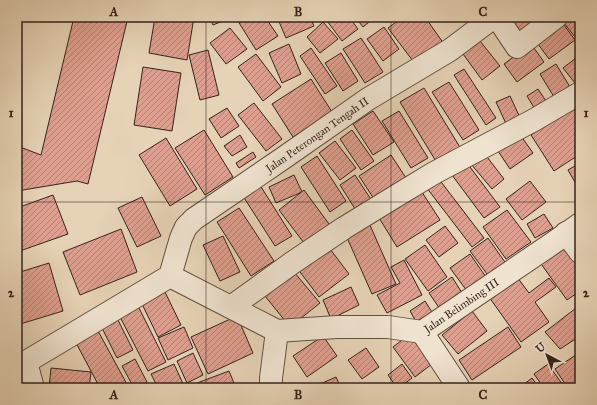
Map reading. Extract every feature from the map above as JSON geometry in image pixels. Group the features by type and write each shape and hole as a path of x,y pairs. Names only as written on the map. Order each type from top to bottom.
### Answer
{"street":[{"path":"496,17 517,47 556,17"},
{"name":"Jalan Peterongan Tengah II","path":"170,276 181,238 186,227 194,219 368,99 450,50 496,17"},
{"path":"232,307 298,258 344,228 434,173 534,120 580,93"},
{"path":"573,228 580,252"},
{"name":"Jalan Belimbing III","path":"277,331 337,327 388,327 422,332 573,228"},
{"path":"33,388 22,360 170,276 277,331 271,388"},
{"path":"422,332 459,388"}],"building":[{"path":"74,17 128,17 88,184 77,181 17,191 17,155 20,147 41,155"},
{"path":"155,17 194,17 187,60 149,53"},
{"path":"209,17 230,17 230,18 213,25"},
{"path":"265,17 278,36 256,50 236,18"},
{"path":"277,17 310,17 314,26 286,38"},
{"path":"332,17 349,17 358,29 342,41 327,21"},
{"path":"355,17 375,17 363,27"},
{"path":"403,17 425,17 444,44 416,65 388,28"},
{"path":"458,17 468,17 462,22"},
{"path":"504,17 535,17 540,25 518,38"},
{"path":"580,17 580,32 575,37 560,18"},
{"path":"561,21 575,40 549,59 535,40"},
{"path":"323,22 338,39 320,53 307,37"},
{"path":"384,27 399,49 383,61 367,39"},
{"path":"230,28 247,49 226,64 210,43"},
{"path":"361,38 383,72 365,83 343,49"},
{"path":"480,41 500,66 482,80 463,54"},
{"path":"289,44 301,74 282,83 269,53"},
{"path":"531,44 544,62 517,82 504,64"},
{"path":"311,48 337,86 325,94 300,56"},
{"path":"208,50 219,95 200,100 189,55"},
{"path":"341,53 358,81 343,91 325,63"},
{"path":"256,54 281,87 263,101 238,67"},
{"path":"580,55 580,80 575,83 563,68"},
{"path":"556,64 570,87 554,97 540,74"},
{"path":"143,67 181,73 172,131 134,125"},
{"path":"464,69 496,118 486,125 454,75"},
{"path":"311,79 332,112 293,137 272,104"},
{"path":"449,82 479,130 463,140 432,92"},
{"path":"424,88 461,149 437,163 400,102"},
{"path":"538,89 548,104 536,111 527,96"},
{"path":"510,96 522,122 508,128 496,102"},
{"path":"254,103 282,139 266,151 238,115"},
{"path":"579,103 580,154 554,171 531,135"},
{"path":"227,108 239,126 221,138 209,119"},
{"path":"373,111 394,142 373,155 353,124"},
{"path":"399,111 428,158 411,168 382,121"},
{"path":"204,130 233,177 205,195 175,148"},
{"path":"352,130 374,161 361,170 340,139"},
{"path":"240,135 247,147 232,156 224,146"},
{"path":"521,136 533,153 510,169 498,151"},
{"path":"166,138 197,189 170,206 139,155"},
{"path":"335,141 356,168 340,180 319,153"},
{"path":"253,152 256,157 239,168 236,163"},
{"path":"484,153 504,179 492,189 471,164"},
{"path":"391,155 408,181 376,202 359,176"},
{"path":"317,156 346,201 330,212 301,167"},
{"path":"464,159 500,207 484,218 449,171"},
{"path":"580,163 580,191 568,170"},
{"path":"435,174 484,238 472,247 423,183"},
{"path":"294,175 302,192 276,203 269,187"},
{"path":"355,175 372,201 357,212 340,185"},
{"path":"530,181 546,202 522,220 506,199"},
{"path":"258,182 292,236 275,246 241,193"},
{"path":"418,186 440,220 397,247 376,213"},
{"path":"304,190 332,228 307,247 279,210"},
{"path":"53,195 68,234 17,252 17,208"},
{"path":"142,197 161,236 137,247 118,208"},
{"path":"239,208 274,261 251,276 217,222"},
{"path":"507,210 531,242 506,259 483,227"},
{"path":"544,214 553,228 535,238 527,224"},
{"path":"369,223 396,284 372,294 345,233"},
{"path":"445,226 458,243 439,257 426,240"},
{"path":"121,229 137,272 80,295 63,252"},
{"path":"223,236 240,272 220,281 203,245"},
{"path":"488,238 507,265 490,278 470,251"},
{"path":"566,243 580,263 580,291 567,300 539,261"},
{"path":"327,245 349,274 319,297 297,268"},
{"path":"425,245 447,277 428,291 405,259"},
{"path":"470,254 486,277 467,291 450,268"},
{"path":"404,260 422,295 387,313 377,295 400,283 391,267"},
{"path":"49,263 63,311 17,325 17,273"},
{"path":"294,272 320,303 290,327 265,296"},
{"path":"452,277 464,296 442,312 429,293"},
{"path":"517,277 529,293 549,278 556,287 535,302 549,322 521,342 489,297"},
{"path":"351,287 359,305 331,319 323,300"},
{"path":"165,292 181,325 158,337 142,304"},
{"path":"425,301 435,317 419,327 410,311"},
{"path":"580,305 580,336 560,349 545,332"},
{"path":"138,306 166,362 148,371 119,315"},
{"path":"472,311 487,331 458,354 442,335"},
{"path":"237,316 253,353 208,374 191,337"},
{"path":"117,318 133,350 117,358 101,326"},
{"path":"184,327 193,348 168,360 158,338"},
{"path":"508,327 521,347 472,380 459,360"},
{"path":"97,329 129,388 100,388 75,341"},
{"path":"410,334 432,364 415,377 393,347"},
{"path":"323,336 337,356 307,377 293,356"},
{"path":"366,348 379,367 362,379 348,360"},
{"path":"580,352 580,385 576,388 568,388 555,369"},
{"path":"193,353 203,375 187,383 177,361"},
{"path":"135,359 147,382 134,388 122,366"},
{"path":"174,364 185,388 158,388 151,374"},
{"path":"402,364 412,378 397,388 388,375"},
{"path":"548,364 565,388 544,388 534,374"},
{"path":"51,368 91,372 89,388 49,388"},
{"path":"229,371 236,388 199,388 197,383"},
{"path":"336,377 341,388 311,388"},
{"path":"532,378 539,388 519,388"},
{"path":"442,383 446,388 435,388"},
{"path":"377,384 380,388 371,388"}]}
